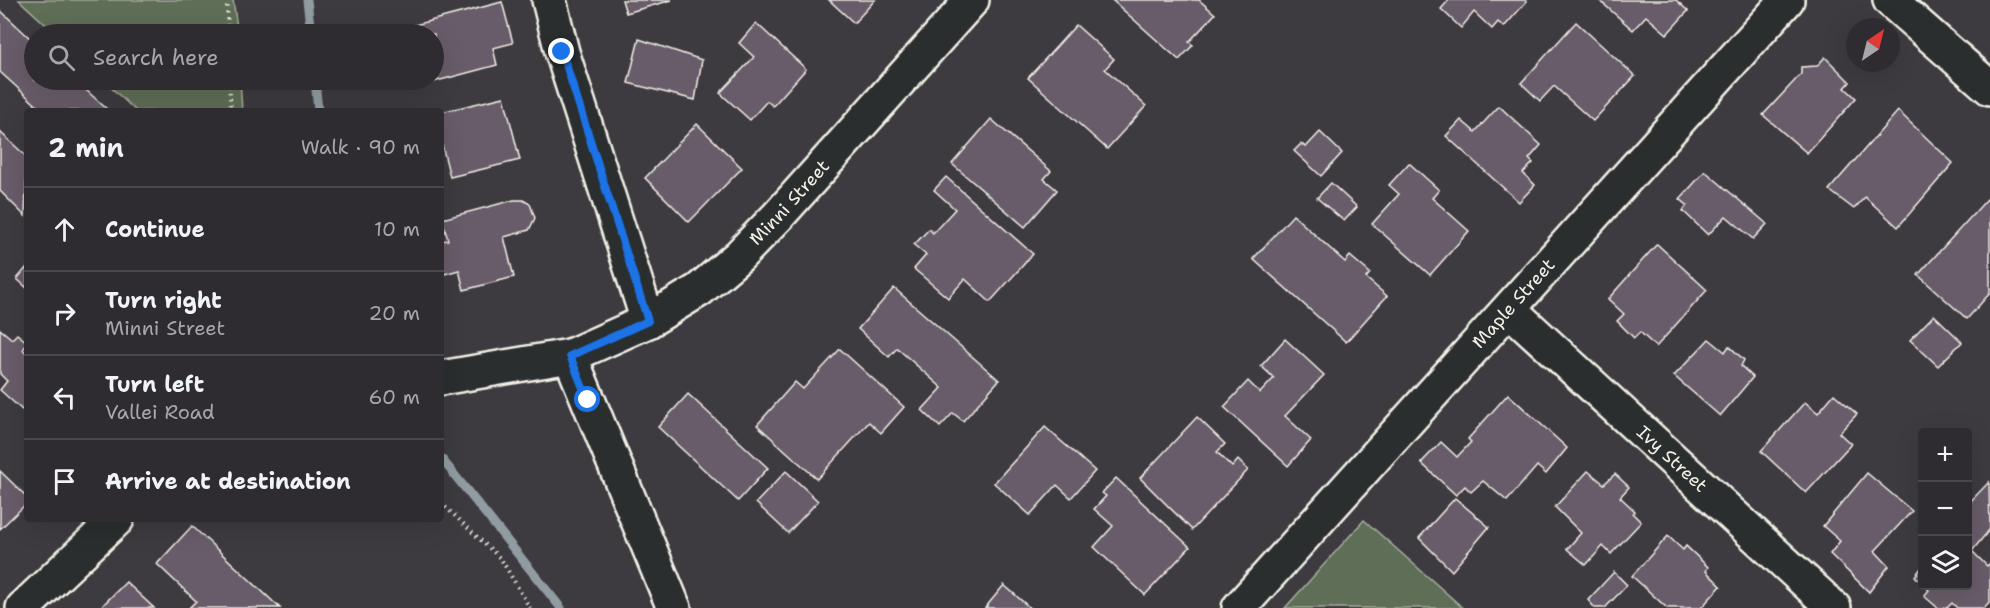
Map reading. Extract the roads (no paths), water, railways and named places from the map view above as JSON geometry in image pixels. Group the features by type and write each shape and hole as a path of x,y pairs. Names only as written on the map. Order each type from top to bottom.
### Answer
{"street":[{"path":"549,0 562,52 648,321"},
{"name":"Minni Street","path":"444,377 570,356 648,321 699,290 739,256 972,0"},
{"name":"Maple Street","path":"1239,608 1787,0"},
{"path":"1890,0 1990,88"},
{"name":"Ivy Street","path":"1510,310 1834,608"},
{"path":"570,356 674,608"},
{"path":"23,608 114,522"}],"waterway":[{"path":"307,0 310,24"},
{"path":"316,90 318,108"},
{"path":"444,462 561,608"}]}
